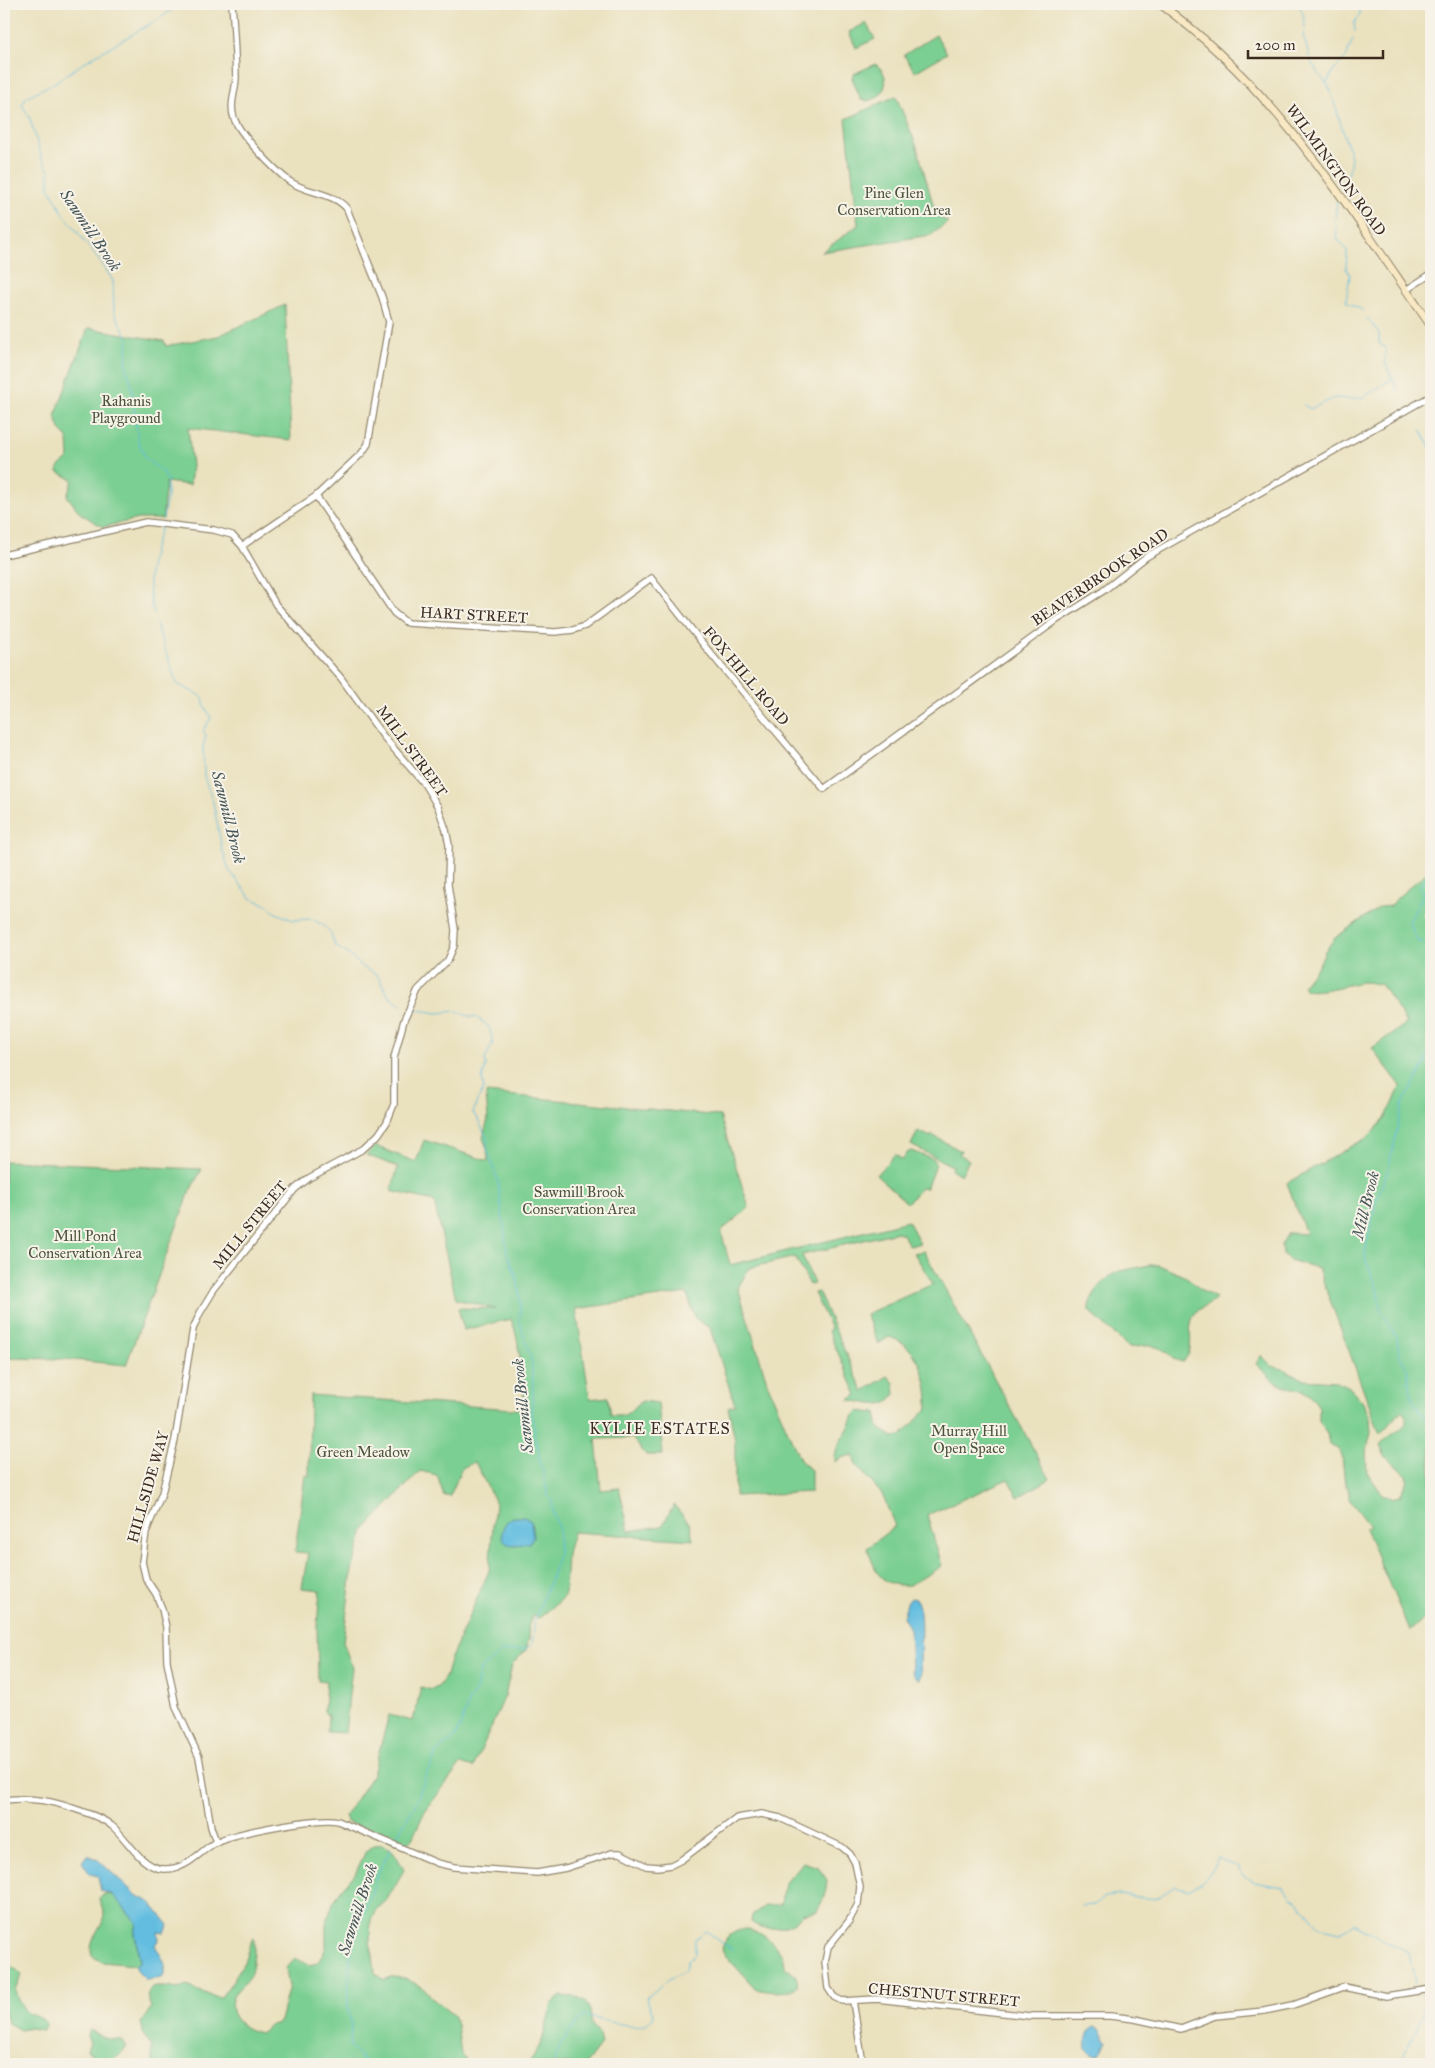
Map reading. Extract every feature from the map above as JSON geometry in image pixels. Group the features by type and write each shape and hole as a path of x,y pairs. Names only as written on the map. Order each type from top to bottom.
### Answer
{"main road":[{"name":"WILMINGTON ROAD","path":"1160,4 1224,57 1289,126 1431,326"}],"street":[{"path":"232,4 236,77 232,108 236,124 286,179 304,189 337,200 346,207 389,318 367,447 316,496 242,546"},
{"path":"1406,290 1431,274"},
{"name":"BEAVERBROOK ROAD","path":"824,789 1057,620 1103,590 1146,557 1431,396"},
{"name":"HART STREET","path":"316,496 394,613 407,623 555,632 574,630 586,625 651,578"},
{"name":"MILL STREET","path":"4,555 146,522 222,532 232,536 242,546 276,605 341,678 381,733 416,773 434,801 448,835 448,885 455,936 450,958 418,990 404,1020 394,1058 394,1104 385,1127 363,1149 309,1178 295,1189 214,1290 193,1329 182,1396"},
{"name":"FOX HILL ROAD","path":"651,578 707,649 824,789"},
{"name":"HILLSIDE WAY","path":"182,1396 175,1440 162,1492 147,1527 142,1562 146,1579 157,1597 163,1614 167,1661 176,1707 199,1757 211,1827 216,1842"},
{"name":"CHESTNUT STREET","path":"4,1800 26,1798 46,1800 100,1818 114,1827 143,1859 161,1868 174,1868 187,1864 216,1842 239,1835 328,1819 340,1822 438,1863 476,1869 543,1873 566,1868 612,1852 620,1853 646,1866 658,1867 671,1865 681,1860 737,1818 758,1814 772,1815 796,1824 842,1847 854,1861 860,1887 858,1904 846,1926 828,1946 825,1962 826,1984 830,1993 840,2000 877,1999 1025,2015 1110,2016 1181,2029 1215,2016 1264,2011 1293,2005 1344,1987 1386,1996 1431,1989"},
{"path":"853,2001 863,2064"}],"green space":[{"path":"866,23 875,39 856,48 849,32"},
{"path":"936,35 947,53 915,72 904,55"},
{"path":"875,64 884,75 884,88 876,98 861,100 852,78 854,74"},
{"name":"Pine Glen Conservation Area","path":"896,96 917,147 936,215 948,222 931,235 822,252 858,225 846,119"},
{"name":"Rahanis Playground","path":"285,305 291,440 188,428 192,466 190,485 166,482 163,519 138,519 103,527 81,514 67,496 73,480 58,472 58,467 69,458 68,438 61,431 55,416 88,328 164,341 166,346 218,336"},
{"path":"1431,869 1431,899 1423,914 1431,930 1431,1377 1429,1380 1431,1381 1431,1612 1410,1631 1365,1529 1370,1526 1350,1500 1348,1488 1345,1484 1342,1456 1339,1450 1329,1444 1327,1433 1319,1421 1319,1407 1312,1397 1303,1390 1283,1386 1275,1382 1256,1364 1262,1356 1272,1366 1303,1379 1337,1381 1350,1388 1362,1401 1370,1417 1371,1432 1366,1453 1367,1472 1382,1494 1392,1498 1400,1496 1408,1480 1407,1476 1385,1456 1380,1445 1404,1426 1406,1416 1402,1410 1380,1434 1318,1268 1290,1260 1282,1254 1281,1245 1288,1233 1306,1234 1287,1183 1368,1137 1385,1119 1401,1086 1372,1048 1407,1023 1381,984 1364,982 1317,991 1305,989 1303,985 1319,965 1325,951 1336,937 1380,907 1391,906 1398,897"},
{"path":"486,1093 720,1116 749,1208 721,1231 730,1265 908,1221 920,1243 910,1246 902,1234 897,1232 802,1255 814,1284 810,1285 795,1257 749,1268 738,1288 768,1385 800,1460 811,1470 811,1492 735,1496 735,1440 728,1407 735,1405 709,1325 705,1325 695,1318 687,1293 576,1309 590,1399 608,1397 611,1415 625,1415 642,1401 658,1403 663,1455 646,1455 632,1438 596,1439 601,1490 619,1488 629,1531 662,1526 674,1505 690,1524 693,1540 573,1532 567,1553 565,1594 561,1600 539,1618 535,1618 533,1614 528,1627 529,1638 526,1650 512,1665 505,1696 473,1768 461,1764 425,1811 412,1839 403,1845 347,1822 345,1816 373,1774 389,1715 413,1721 421,1687 432,1690 439,1686 446,1676 450,1660 489,1571 495,1502 475,1462 462,1468 450,1496 444,1496 437,1475 420,1471 364,1530 352,1570 343,1642 352,1667 345,1733 327,1732 328,1716 324,1711 326,1681 318,1680 317,1627 320,1590 302,1588 308,1553 295,1552 305,1475 309,1476 310,1395 527,1410 517,1341 511,1319 464,1330 458,1308 495,1309 456,1299 434,1201 391,1191 398,1167 366,1155 375,1146 416,1162 424,1140 488,1161 487,1148 483,1138 488,1119"},
{"path":"918,1131 931,1137 932,1135 961,1151 959,1154 969,1160 961,1175 951,1169 952,1166 911,1145"},
{"path":"911,1151 933,1159 936,1164 926,1188 921,1188 907,1203 876,1175 895,1154 902,1160"},
{"name":"Mill Pond Conservation Area","path":"4,1161 202,1169 191,1189 126,1365 63,1359 4,1358"},
{"name":"Murray Hill Open Space","path":"924,1251 1050,1479 1018,1497 1008,1479 927,1515 942,1566 910,1585 900,1585 892,1584 881,1577 867,1548 895,1526 882,1494 856,1465 853,1455 841,1458 835,1462 835,1457 838,1444 858,1411 876,1413 879,1428 893,1437 901,1436 928,1408 924,1375 914,1355 899,1341 889,1337 878,1344 866,1314 933,1284 914,1253"},
{"path":"1159,1265 1188,1278 1202,1291 1216,1298 1195,1313 1190,1329 1189,1353 1182,1362 1173,1359 1164,1350 1156,1347 1127,1346 1089,1311 1093,1295 1101,1284 1111,1276 1121,1271"},
{"path":"818,1292 863,1391 888,1376 894,1383 895,1394 891,1399 880,1404 849,1400 857,1395 828,1331 831,1329 814,1293"},
{"path":"374,1845 390,1848 404,1870 386,1901 376,1910 371,1919 370,1942 375,1973 384,1980 391,1977 405,1978 425,1989 433,1999 453,2015 457,2025 461,2054 466,2060 466,2064 152,2064 152,2046 144,2036 141,2023 151,2008 147,1996 151,1988 186,1986 212,1996 221,1997 243,1964 254,1938 254,1957 250,1976 235,1993 231,2007 233,2014 242,2025 255,2032 262,2033 270,2025 280,2021 289,1986 286,1968 295,1958 309,1965 318,1963 326,1947 326,1924 333,1903 355,1874 366,1851"},
{"path":"803,1862 818,1867 827,1880 825,1896 817,1911 802,1914 792,1923 778,1928 764,1928 751,1922 752,1915 765,1906 781,1904 784,1883"},
{"path":"105,1894 113,1895 137,1923 135,1934 140,1962 135,1965 102,1962 92,1956 92,1944 104,1913 99,1898"},
{"path":"752,1930 765,1937 777,1948 785,1967 796,1976 797,1984 795,1988 776,1992 755,1988 725,1955 722,1949 727,1938 737,1931"},
{"path":"4,1964 17,1970 22,1975 15,1990 18,2000 26,2012 42,2019 47,2024 43,2030 30,2028 20,2030 8,2023 4,2008"},
{"path":"561,1996 575,1997 585,2002 590,2010 592,2025 598,2032 601,2044 586,2064 529,2064 542,2041 552,2004"},
{"path":"90,2030 107,2039 120,2040 127,2046 119,2056 104,2062 87,2051 90,2043 87,2036"}],"water":[{"path":"514,1517 524,1517 531,1521 533,1538 529,1543 513,1545 508,1544 502,1538 505,1525"},
{"path":"911,1598 916,1599 920,1615 920,1680 912,1672 910,1629 903,1617 907,1603"},
{"path":"86,1856 97,1859 136,1895 150,1902 169,1925 165,1933 158,1932 159,1940 155,1945 165,1965 162,1978 146,1980 138,1972 135,1965 140,1962 135,1934 137,1923 113,1895 101,1891 98,1876 90,1874 82,1862"},
{"path":"1094,2026 1100,2029 1108,2042 1099,2055 1091,2054 1087,2050 1087,2037 1089,2031"}],"waterway":[{"name":"Sawmill Brook","path":"163,519 167,497 167,480 163,472 146,459 138,441 131,382 126,367 128,338 114,312 113,281 63,213 49,187 49,171 42,159 29,116 22,105 26,97 54,83 94,56 159,19 180,4"},
{"path":"1298,4 1303,13 1305,28"},
{"path":"1355,31 1354,23 1360,15 1359,4"},
{"path":"1305,32 1303,35 1311,62 1330,89 1351,157 1349,171 1342,188"},
{"path":"1327,83 1333,71 1346,57 1353,39"},
{"path":"1335,221 1337,200"},
{"path":"1336,227 1337,238 1347,251 1346,268 1350,275 1346,301 1363,311"},
{"path":"1367,318 1379,333 1379,344 1386,348 1385,362 1397,389"},
{"path":"1304,405 1310,409 1335,398 1364,397 1393,378"},
{"path":"1421,429 1431,448"},
{"name":"Sawmill Brook","path":"154,614 149,591 149,580 151,560 161,527"},
{"name":"Sawmill Brook","path":"156,624 177,684 203,697 204,705 211,718 203,731 206,735 203,747 204,776 213,802 222,849 229,870 251,898 267,905 276,913 293,920 312,919 323,925 331,933 335,946 378,976 389,997 401,1005"},
{"path":"1431,877 1424,879 1420,886 1423,895 1409,922 1417,941 1426,944 1431,950"},
{"name":"Sawmill Brook","path":"394,1841 416,1803 427,1773 438,1751 455,1737 469,1700 476,1691 480,1670 501,1652 524,1649 532,1645 535,1618 554,1571 558,1554 559,1530 539,1462 539,1450 534,1437 535,1431 531,1415 533,1394 532,1362 520,1323 520,1296 517,1278 507,1253 498,1181 487,1149 487,1139 477,1117 473,1114 477,1101 484,1089 482,1080 486,1065 485,1060 493,1042 489,1027 476,1017 457,1011 437,1013 413,1009"},
{"name":"Mill Brook","path":"1431,1047 1425,1064 1403,1103 1388,1170 1376,1201 1365,1253 1365,1259 1376,1284 1381,1311 1397,1338 1399,1354 1407,1369 1412,1398 1431,1423"},
{"name":"Sawmill Brook","path":"363,2064 363,2060 350,2045 351,2022 348,2008 350,1954 377,1875 391,1848"},
{"name":"Mill Brook","path":"1081,1906 1094,1905 1105,1897 1120,1895 1156,1899 1175,1886 1188,1890 1207,1877 1213,1869 1217,1858 1238,1867 1242,1875 1254,1882 1282,1887 1291,1898 1297,1900 1319,1927 1340,1932 1354,1923 1383,1940 1409,1952 1415,1983"},
{"path":"554,2064 561,2043 584,2015 604,2021 637,2026 649,2022 654,2015 646,1998 669,1979 685,1971 687,1961 695,1955 695,1939 706,1931 732,1950"},
{"name":"Mill Brook","path":"1399,2064 1427,2003 1424,1996 1420,1994"}],"district":[{"name":"KYLIE ESTATES","path":"660,1428"}],"park label":[{"name":"Sawmill Brook Conservation Area","path":"579,1200"},
{"name":"Green Meadow","path":"363,1452"}]}
